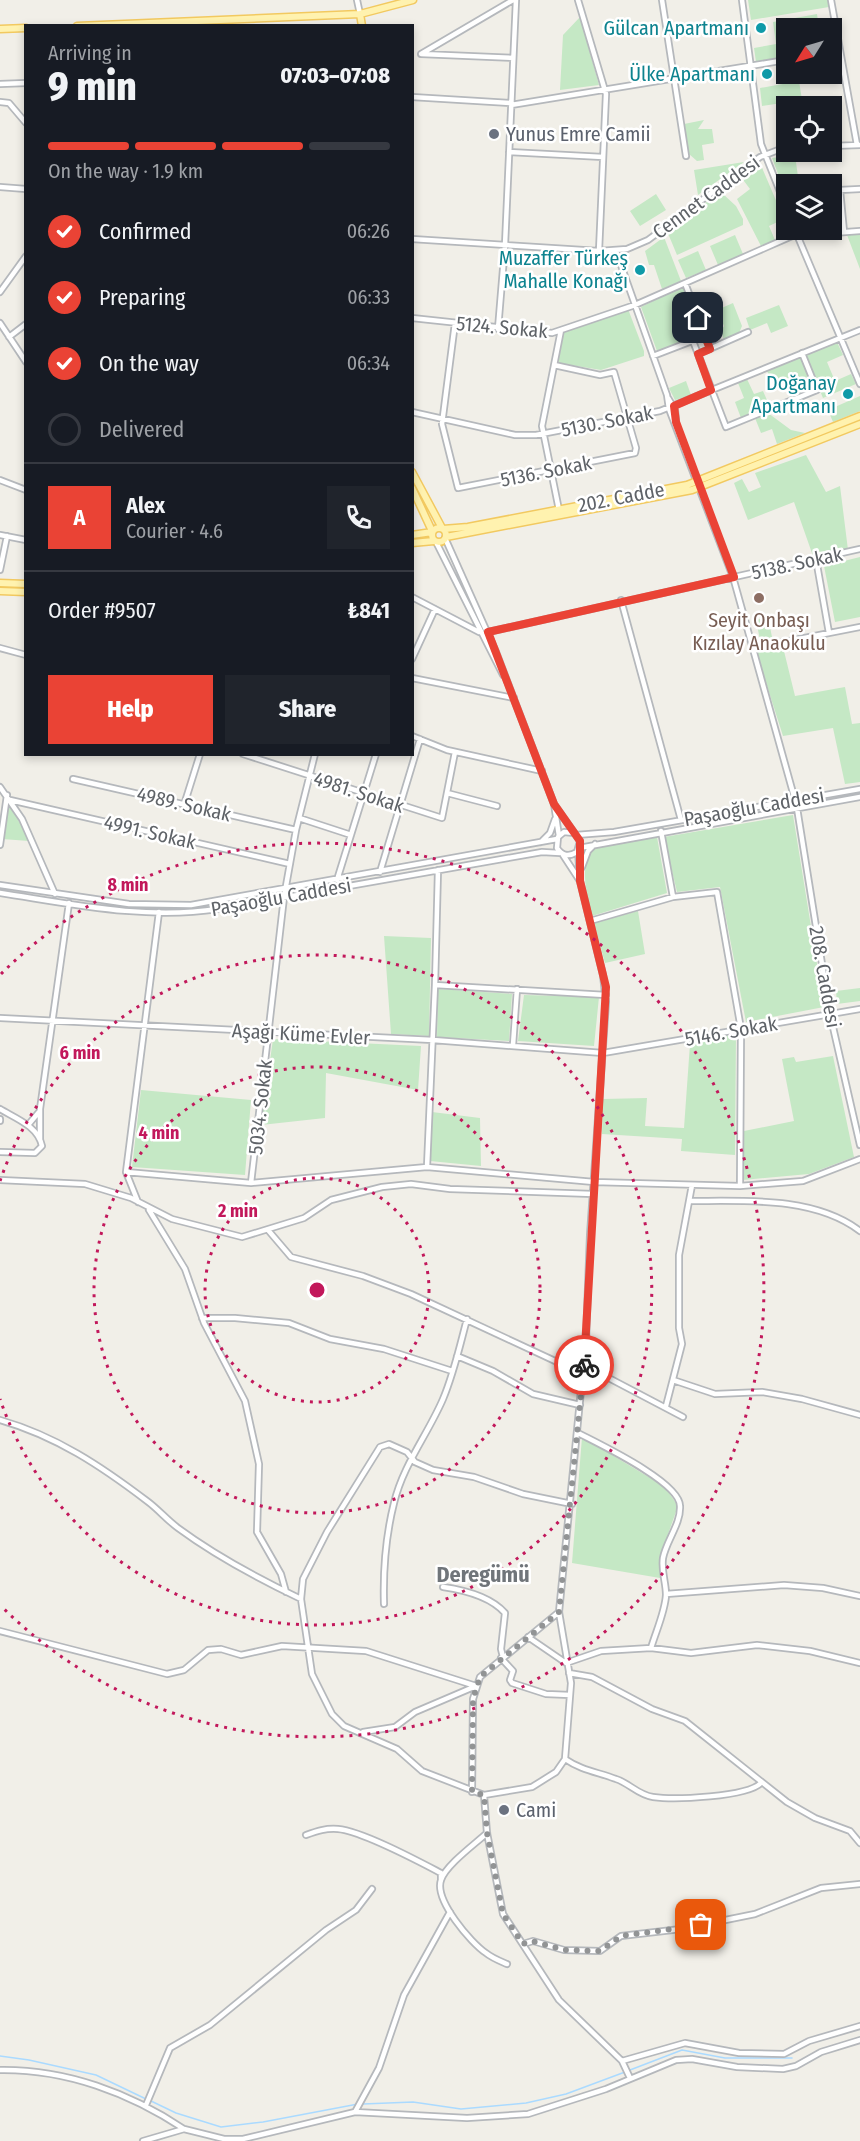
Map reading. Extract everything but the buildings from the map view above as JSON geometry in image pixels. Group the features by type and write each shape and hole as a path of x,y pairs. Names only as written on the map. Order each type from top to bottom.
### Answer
{"main road":[{"path":"124,24 360,14 413,0"},
{"path":"360,14 362,24"},
{"path":"0,28 24,28"},
{"name":"202. Cadde","path":"699,484 860,416"},
{"name":"202. Cadde","path":"435,541 699,484 860,424"},
{"path":"414,476 443,528 446,538"},
{"path":"414,496 435,541 414,543"},
{"name":"202. Cadde","path":"432,532 443,528 559,513"},
{"path":"414,536 432,532"},
{"path":"0,583 24,584"},
{"path":"0,591 24,592"}],"street":[{"path":"357,0 360,14"},
{"path":"498,329 505,245 514,0"},
{"path":"513,58 421,54 514,0"},
{"path":"578,0 606,90 599,251"},
{"path":"662,0 686,156"},
{"path":"742,0 764,155 776,183"},
{"path":"831,0 834,18"},
{"path":"414,97 511,104 776,62"},
{"path":"842,62 858,145 842,146"},
{"path":"0,84 24,83"},
{"path":"0,102 9,103 24,121"},
{"name":"Cennet Caddesi","path":"414,239 616,251 643,243 764,155 776,151"},
{"path":"509,152 603,157"},
{"path":"0,188 24,189"},
{"path":"844,231 840,190 860,189"},
{"name":"5124. Sokak","path":"844,231 860,231"},
{"name":"5124. Sokak","path":"414,318 549,334 635,305 778,240"},
{"path":"799,240 860,384"},
{"path":"616,251 734,577 795,800"},
{"path":"0,292 24,259"},
{"path":"684,283 710,349"},
{"path":"0,323 24,359"},
{"path":"442,419 455,323"},
{"path":"9,337 24,326"},
{"path":"559,513 542,434 561,330"},
{"name":"5130. Sokak","path":"414,412 515,435 542,434 672,407 860,330"},
{"path":"698,354 748,332"},
{"path":"653,356 705,336"},
{"path":"693,341 726,427 817,390 802,352"},
{"path":"554,366 604,375 614,372 627,418"},
{"name":"5136. Sokak","path":"442,419 443,434 458,488 635,453 636,448 627,418"},
{"path":"0,480 24,489"},
{"path":"0,535 24,540"},
{"path":"0,570 7,536"},
{"path":"446,538 488,632 554,804 557,848 580,881 606,995 584,1365 572,1504 559,1612 570,1695 565,1759 556,1772 532,1787 484,1795 423,1771 397,1749 363,1732 344,1726 332,1714 312,1674 301,1599 303,1579 322,1542 380,1447 389,1444 433,1470 474,1477 523,1494 572,1504"},
{"path":"435,541 480,633 508,683"},
{"name":"5138. Sokak","path":"488,632 621,600 860,549"},
{"path":"816,559 829,633"},
{"path":"414,598 480,633"},
{"path":"621,600 681,820"},
{"path":"414,655 435,609"},
{"path":"753,648 860,627"},
{"path":"0,648 24,654"},
{"path":"414,678 514,698"},
{"path":"414,737 455,752 542,771"},
{"path":"380,872 420,739"},
{"path":"455,752 447,793 497,806"},
{"path":"184,804 199,756"},
{"name":"4981. Sokak","path":"249,756 442,818 447,793"},
{"name":"5034. Sokak","path":"251,1183 284,897 296,830 315,756"},
{"path":"337,880 375,756"},
{"name":"4989. Sokak","path":"73,779 296,830"},
{"path":"0,787 22,819 58,902"},
{"name":"Paşaoğlu Caddesi","path":"575,834 606,833 860,789"},
{"name":"Paşaoğlu Caddesi","path":"579,849 596,843 860,797"},
{"path":"0,845 1,826 8,798"},
{"name":"4991. Sokak","path":"8,798 290,864"},
{"path":"554,804 575,834 581,872"},
{"name":"208. Caddesi","path":"797,808 830,1014 860,1146"},
{"path":"539,844 550,833 556,817"},
{"path":"299,818 351,835"},
{"path":"661,831 673,897"},
{"path":"558,838 568,832 575,834"},
{"name":"Paşaoğlu Caddesi","path":"0,885 159,906 205,903 539,844 558,838"},
{"path":"580,881 586,855 596,843"},
{"path":"562,854 573,855 579,849"},
{"name":"Paşaoğlu Caddesi","path":"0,893 159,914 206,911 542,852 562,854"},
{"path":"427,1167 438,870"},
{"path":"590,921 673,897 717,892 741,1029 740,1186"},
{"path":"0,1152 39,1152 42,1146 40,1109 69,903"},
{"path":"138,1202 126,1172 159,906"},
{"path":"435,985 606,995"},
{"path":"513,1046 517,989"},
{"name":"5146. Sokak","path":"603,1053 860,1009"},
{"name":"Aşağı Küme Evler","path":"0,1018 433,1040 603,1053"},
{"path":"0,1109 28,1125 40,1138"},
{"path":"28,1125 40,1109"},
{"path":"126,1172 251,1183 427,1167 594,1182 740,1186 803,1181 860,1159"},
{"path":"0,1180 85,1184 138,1202 172,1219 242,1237 304,1218 331,1200 382,1187 411,1184 450,1189 593,1194"},
{"path":"666,1406 682,1344 679,1328 679,1255 692,1185"},
{"path":"690,1201 766,1203 812,1209 832,1216 860,1231"},
{"path":"147,1208 185,1269 202,1318 245,1401 259,1464 257,1532 281,1574 286,1592"},
{"path":"268,1230 291,1257 363,1276 467,1319 583,1374"},
{"path":"202,1318 235,1318 289,1323 330,1339 384,1349 452,1371"},
{"path":"384,1604 384,1577 394,1503 411,1457 439,1407 467,1319"},
{"path":"457,1356 493,1371 533,1394 580,1405"},
{"path":"584,1365 666,1406 683,1417"},
{"path":"673,1380 715,1394 762,1392 802,1399 860,1415"},
{"path":"0,1420 36,1430 80,1454 148,1502 178,1528 245,1571 301,1599"},
{"path":"578,1433 652,1475 678,1497 680,1509 663,1557 666,1594 651,1648"},
{"path":"666,1594 784,1585 860,1596"},
{"path":"443,1587 488,1600 503,1610 502,1658 513,1671 510,1680 512,1683 546,1694 570,1695"},
{"path":"472,1792 476,1686 480,1677 559,1612"},
{"path":"0,1631 167,1674 184,1670 208,1650 221,1649 241,1655 282,1646 366,1651 476,1686"},
{"path":"528,1637 566,1663"},
{"path":"566,1663 602,1651 651,1648 691,1653 767,1646 810,1651 860,1663"},
{"path":"568,1673 592,1677 652,1709 685,1721 761,1783 815,1818 850,1830 860,1843"},
{"path":"363,1732 395,1727 415,1712 476,1686"},
{"path":"565,1759 580,1769 618,1779 636,1791 652,1797 715,1795 753,1789 761,1783"},
{"path":"484,1795 487,1833 503,1914 559,2000 623,2063 630,2076"},
{"path":"306,1834 324,1829 341,1829 412,1858 441,1873 442,1900 450,1912 484,1952 507,1964"},
{"path":"441,1880 487,1833"},
{"path":"523,1944 532,1941 564,1950 600,1951 621,1936 681,1929 755,1914 821,1888 860,1884"},
{"path":"146,2105 155,2089 170,2048 210,2025 326,1930 356,1910 372,1889"},
{"path":"356,2110 379,2068 404,1995 450,1912"},
{"path":"623,2063 685,2043 740,2054 784,2054 809,2041 860,2026"},
{"path":"0,2070 59,2074 146,2105 184,2129 224,2139 243,2139 356,2110 467,2118 516,2116 557,2106 630,2076 681,2060 736,2067 788,2068 821,2052 860,2040"},
{"path":"143,2141 184,2129"}],"green space":[{"path":"748,0 828,0 829,7 751,20"},
{"path":"817,14 818,18 795,18"},
{"path":"580,17 599,85 560,90 563,35"},
{"path":"776,21 776,44 773,22"},
{"path":"776,44 776,59 756,62 754,48"},
{"path":"799,84 801,96 776,96 776,104 762,106 760,88"},
{"path":"704,120 698,129 712,129 714,143 702,145 704,160 697,161 689,154 684,124"},
{"path":"776,157 776,162 796,162 798,174 778,174 772,158"},
{"path":"744,162 698,195 694,170"},
{"path":"760,163 776,200 776,223 769,226 775,240 761,246 737,199 750,189 741,177"},
{"path":"723,190 723,194 736,206 743,219 743,225 677,255 667,231"},
{"path":"656,194 666,210 640,226 630,211"},
{"path":"860,234 860,269 847,235"},
{"path":"735,235 743,254 718,265 710,246"},
{"path":"664,237 681,281 662,289 654,265 649,265 645,251"},
{"path":"698,251 706,270 686,278 678,260"},
{"path":"683,286 701,334 657,351 641,307"},
{"path":"713,298 717,310 700,317 696,305"},
{"path":"733,303 742,326 739,333 724,340 721,331 724,326 717,310"},
{"path":"779,305 788,326 771,333 767,323 750,330 746,318"},
{"path":"628,309 644,356 601,370 558,363 564,332"},
{"path":"837,342 843,355 827,362 835,381 851,374 856,384 823,398 805,355"},
{"path":"801,357 813,388 791,398 785,382 774,386 767,371"},
{"path":"747,379 754,394 763,391 770,407 741,418 735,402 744,398 738,383"},
{"path":"686,381 691,395 675,400 669,388"},
{"path":"860,396 860,411 833,422 828,410"},
{"path":"768,413 791,430 805,433 777,444 772,429 761,433 755,418"},
{"path":"806,455 826,492 840,486 848,550 813,556 794,502 748,520 734,483 742,479 749,492 761,487 755,473"},
{"path":"860,557 860,617 835,622 824,566"},
{"path":"768,617 772,637 760,640 756,620"},
{"path":"783,647 795,696 845,687 852,724 860,723 860,782 845,784 833,728 783,736 756,651"},
{"path":"10,804 29,841 2,839 5,809"},
{"path":"793,815 824,1007 746,1022 720,887 677,892 664,837"},
{"path":"657,837 667,893 592,916 585,874 592,848"},
{"path":"638,911 645,954 605,963 594,923"},
{"path":"384,936 431,938 429,1036 391,1034"},
{"path":"860,988 860,1001 837,1004 836,991"},
{"path":"438,989 512,994 509,1041 437,1037"},
{"path":"524,995 599,997 594,1046 518,1041"},
{"path":"736,1034 735,1155 681,1151 682,1139 602,1134 603,1099 647,1098 645,1126 684,1128 690,1044"},
{"path":"273,1039 421,1046 418,1090 326,1073 325,1118 261,1125"},
{"path":"833,1056 854,1157 809,1174 743,1180 744,1131 794,1121 782,1059 794,1057 796,1062"},
{"path":"141,1090 251,1100 245,1175 132,1167"},
{"path":"432,1112 480,1118 481,1166 430,1161"},
{"path":"582,1437 657,1482 667,1490 678,1506 660,1557 660,1578 572,1563"}],"waterway":[{"path":"630,2070 682,2050 725,2058 792,2058"},
{"path":"0,2056 96,2075 146,2099"},
{"path":"363,2104 413,2102 461,2109 526,2103 566,2094 625,2072"},
{"path":"151,2101 176,2113 221,2127 263,2122 358,2104"}],"way so far":[{"path":"584,1365 572,1504 559,1612 480,1677 473,1699 472,1792 484,1795 487,1833 503,1914 523,1944 532,1941 564,1950 600,1951 621,1936 701,1925"}],"place":[{"name":"Gülcan Apartmanı","path":"761,28"},
{"name":"Ülke Apartmanı","path":"767,74"},
{"name":"Yunus Emre Camii","path":"494,134"},
{"name":"Muzaffer Türkeş Mahalle Konağı","path":"640,270"},
{"name":"Doğanay Apartmanı","path":"848,394"},
{"name":"Seyit Onbaşı Kızılay Anaokulu","path":"759,598"},
{"name":"Cami","path":"504,1810"}],"district":[{"name":"Deregümü","path":"483,1574"}],"route":[{"path":"584,1365 606,987 580,881 578,850 580,841 554,804 488,632 621,600 734,577 676,422 674,406 711,390 698,354 710,349 698,318"}]}
